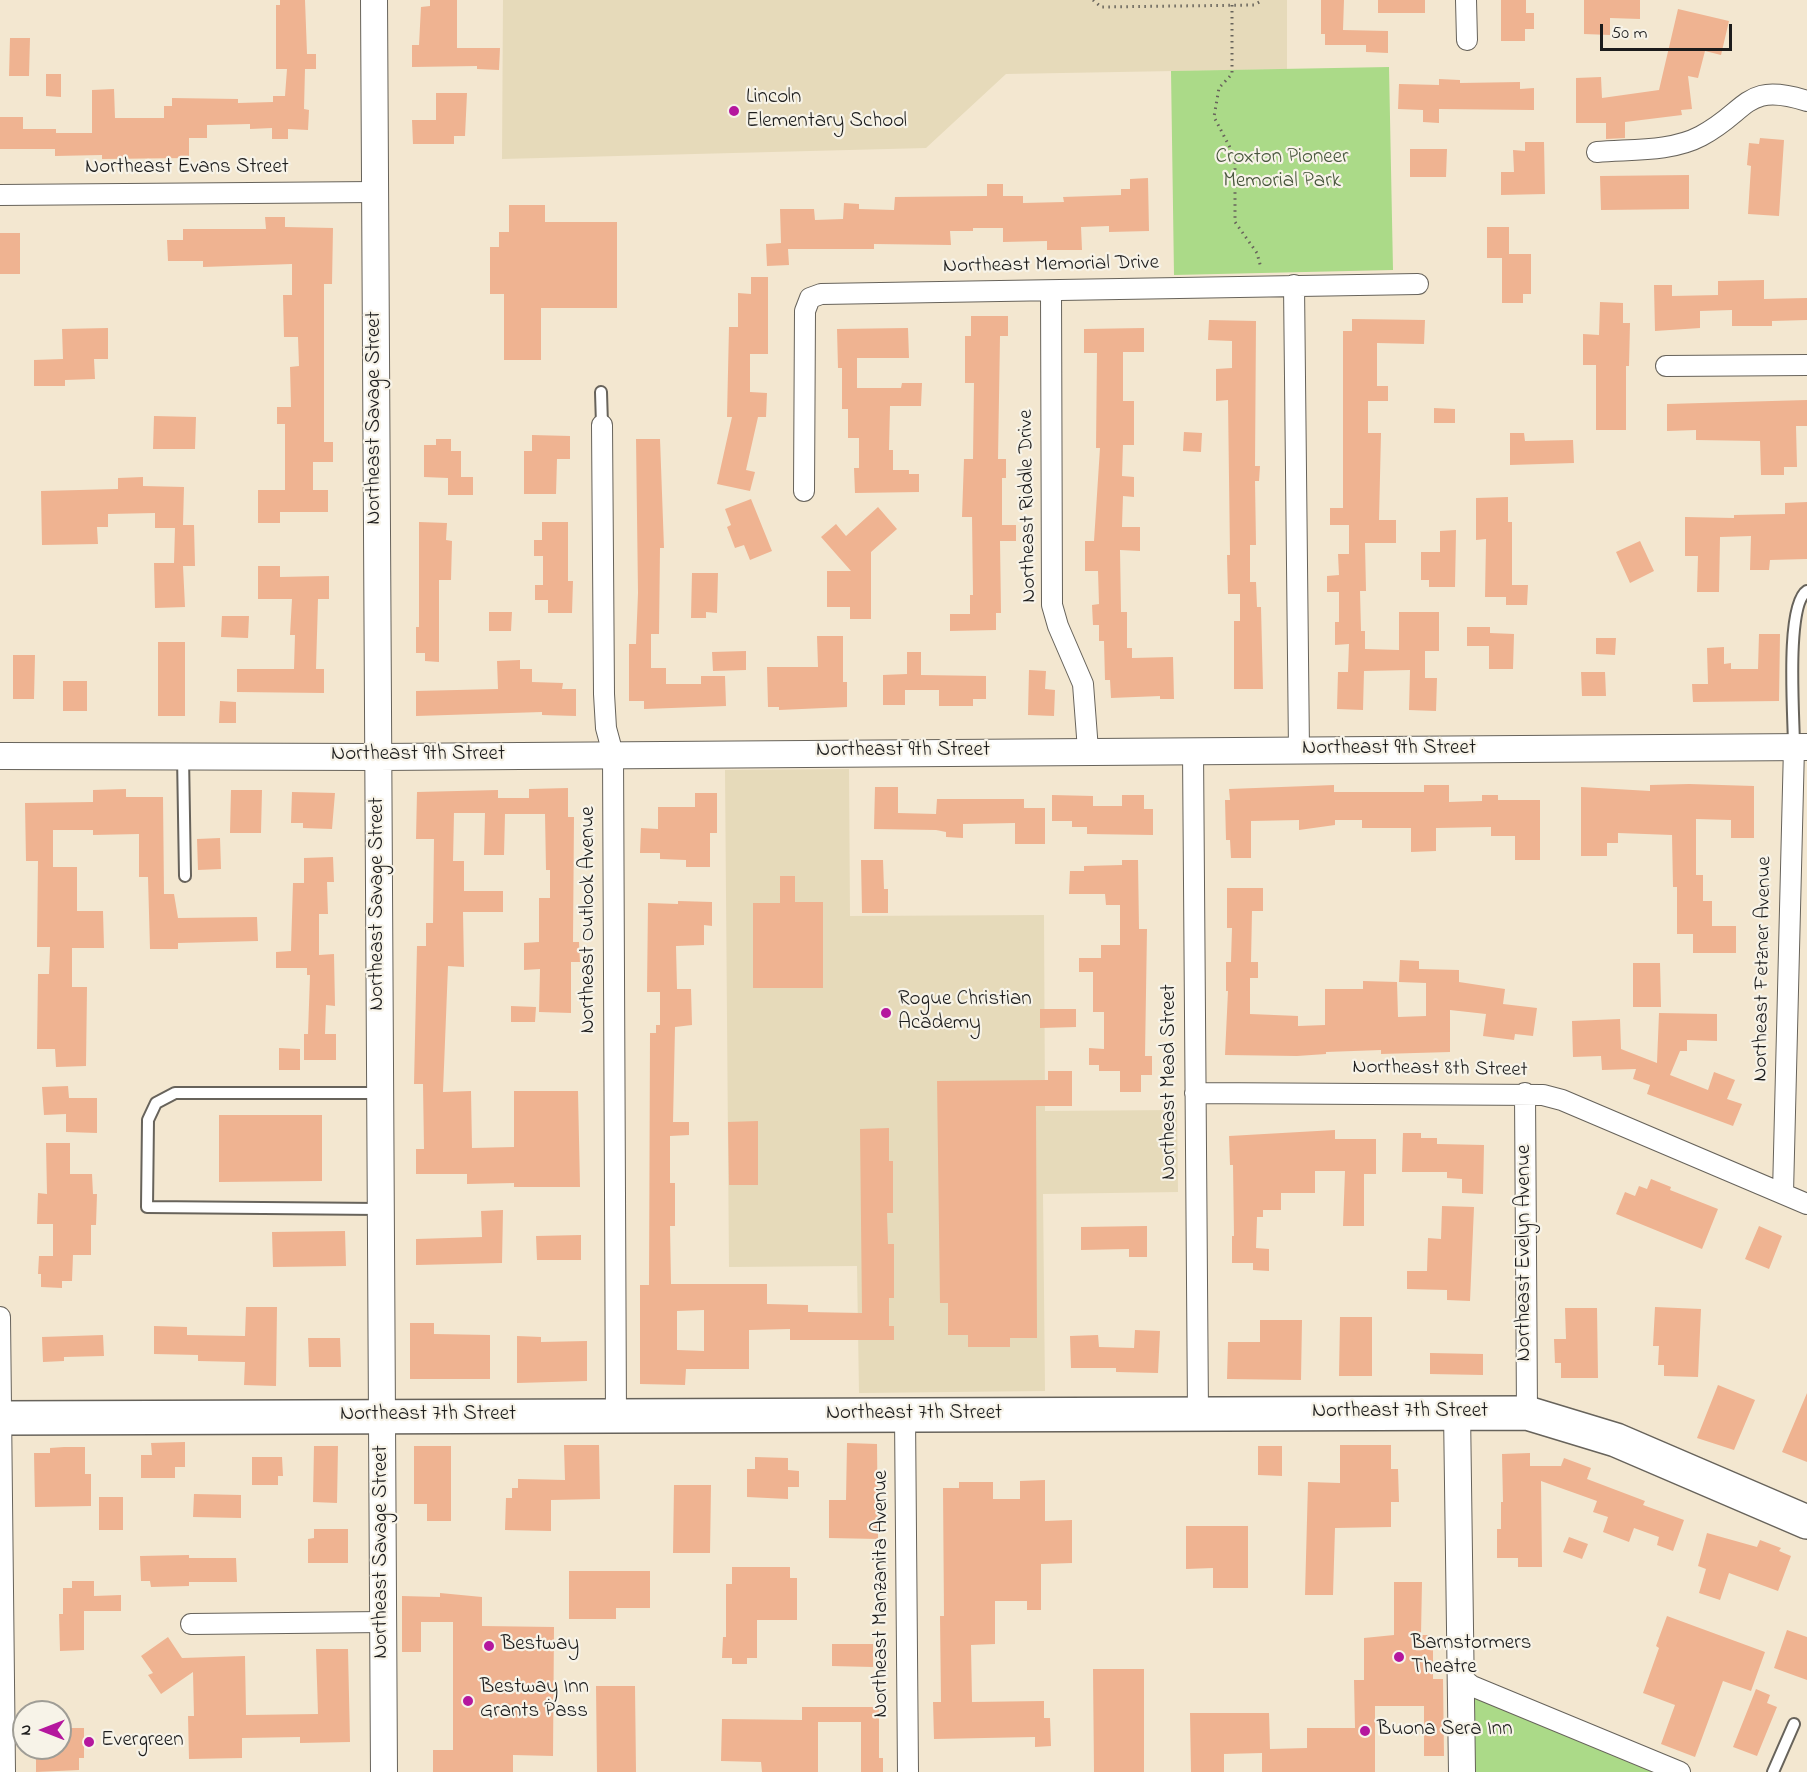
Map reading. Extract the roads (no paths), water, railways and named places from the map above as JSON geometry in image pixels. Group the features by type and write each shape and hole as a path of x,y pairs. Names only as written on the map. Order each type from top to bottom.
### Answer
{"highway":[{"name":"Northeast 7th Street","path":"0,1418 1527,1413 1616,1440 1807,1522"}],"street":[{"name":"Northeast Savage Street","path":"374,0 384,1772"},
{"path":"1466,0 1467,40"},
{"path":"1597,152 1670,146 1701,136 1749,101 1770,93 1783,93 1807,101"},
{"name":"Northeast Evans Street","path":"0,195 375,192"},
{"name":"Northeast Memorial Drive","path":"804,491 805,312 810,298 821,294 1418,284"},
{"path":"1294,285 1299,751"},
{"name":"Northeast Riddle Drive","path":"1052,291 1052,605 1061,635 1083,684 1088,750"},
{"path":"1666,366 1807,365"},
{"name":"Northeast Outlook Avenue","path":"602,425 604,694 606,728 613,754 616,1416"},
{"name":"Northeast 9th Street","path":"0,756 378,757 1088,750 1299,751 1801,747"},
{"name":"Northeast Fetzner Avenue","path":"1783,1193 1801,747"},
{"name":"Northeast Mead Street","path":"1193,750 1198,1414"},
{"name":"Northeast 8th Street","path":"1196,1093 1525,1093 1562,1100 1807,1204"},
{"name":"Northeast Evelyn Avenue","path":"1525,1093 1527,1413"},
{"path":"0,1317 5,1772"},
{"path":"1457,1412 1461,1772"},
{"name":"Northeast Manzanita Avenue","path":"905,1415 908,1772"},
{"path":"191,1624 383,1622"},
{"path":"1461,1678 1472,1686 1680,1772"}],"lane":[{"path":"601,392 602,425"},
{"path":"1801,747 1793,625 1796,604 1807,591"},
{"path":"183,755 184,876"},
{"path":"380,1093 175,1093 156,1102 148,1119 147,1207 380,1209"},
{"path":"1773,1772 1794,1724"}],"place":[{"name":"Lincoln Elementary School","path":"734,111"},
{"name":"Rogue Christian Academy","path":"886,1013"},
{"name":"Bestway","path":"489,1646"},
{"name":"Barnstormers Theatre","path":"1399,1657"},
{"name":"Bestway Inn Grants Pass","path":"468,1701"},
{"name":"Buona Sera Inn","path":"1365,1731"},
{"name":"Evergreen","path":"89,1742"}],"park label":[{"name":"Croxton Pioneer Memorial Park","path":"1282,171"}]}
